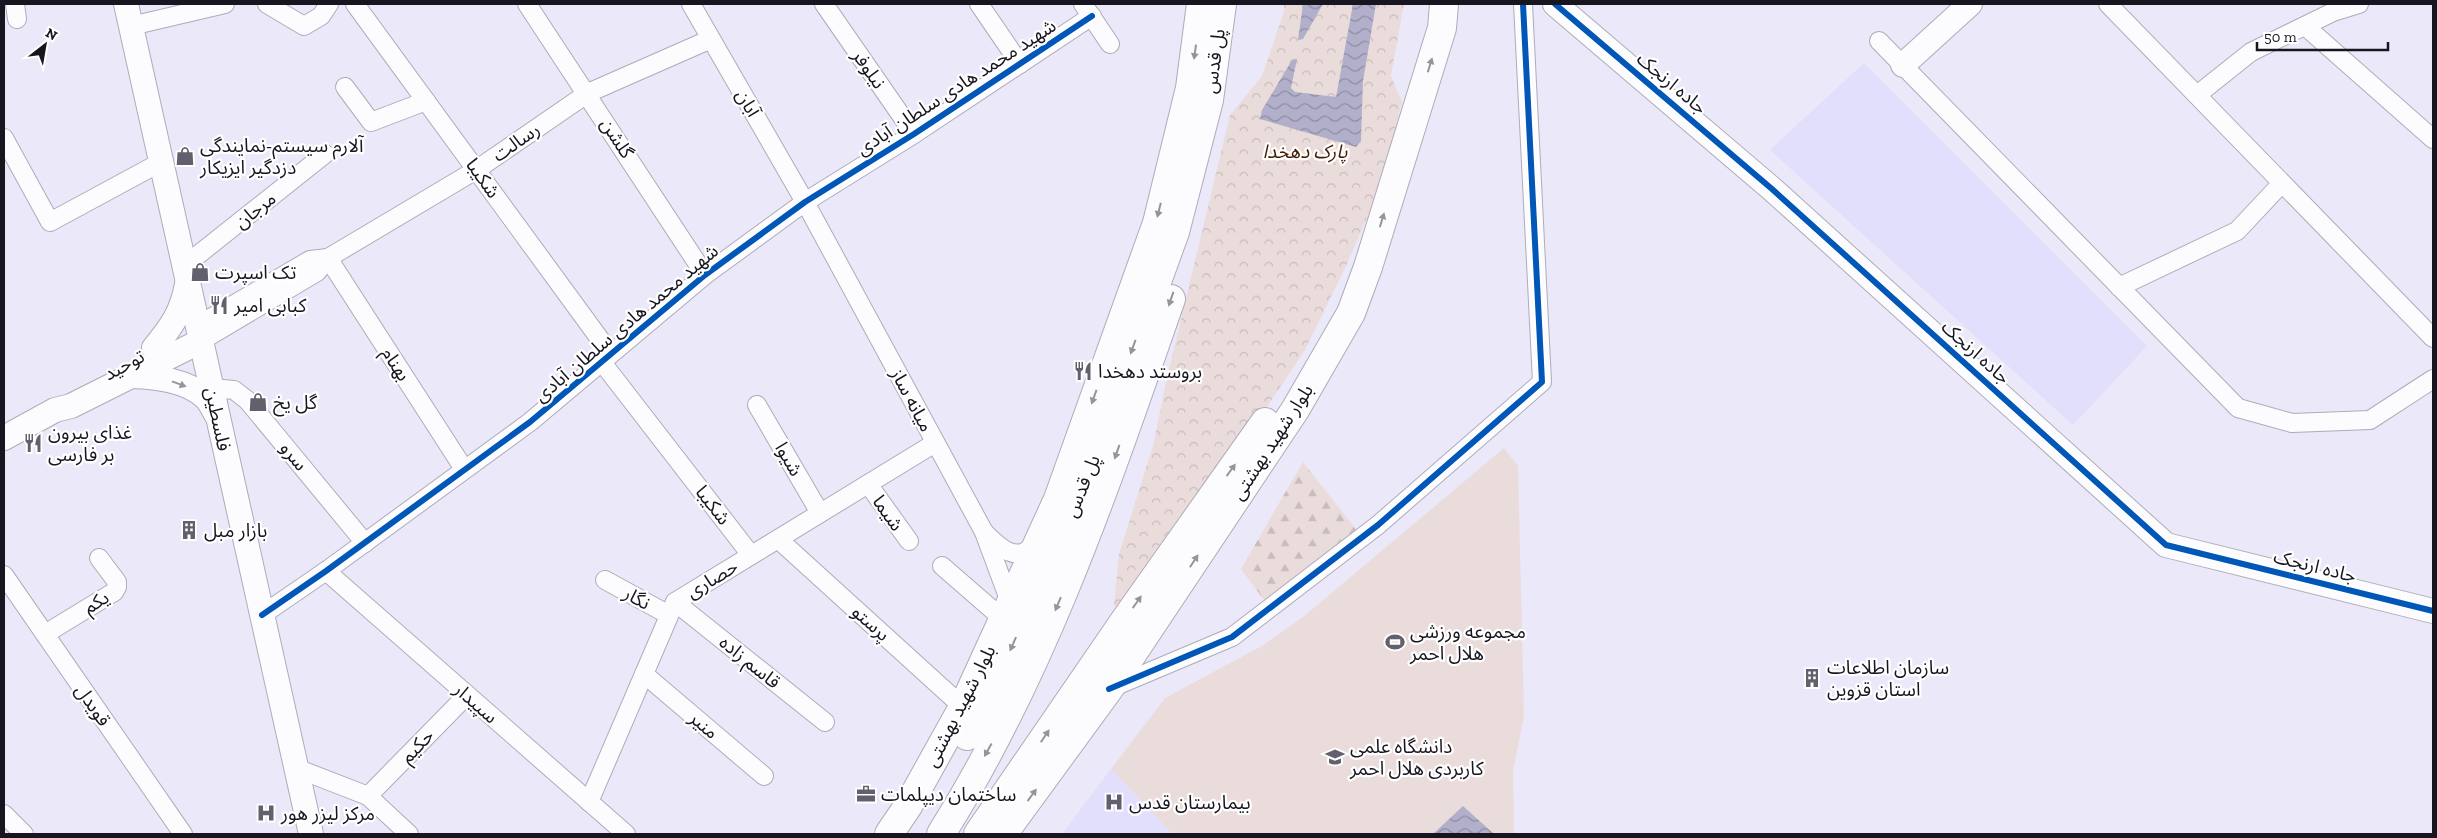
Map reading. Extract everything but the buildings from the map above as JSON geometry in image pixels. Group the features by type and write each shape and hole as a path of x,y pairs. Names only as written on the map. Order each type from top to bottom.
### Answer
{"main road":[{"name":"بلوار شهید بهشتی","path":"889,834 908,806 963,707 1046,528 1156,223 1190,88 1202,4"},
{"name":"پل قدس","path":"924,830 1022,690 1099,505 1196,228 1212,136 1205,117 1222,4"},
{"name":"بلوار شهید بهشتی","path":"1003,834 1109,689 1295,410 1351,313 1368,267 1442,28 1444,4"},
{"path":"978,834 1153,579 1269,417 1338,305 1368,267"}],"street":[{"path":"128,15 225,4"},
{"path":"267,4 304,26 321,16 329,4"},
{"name":"شکیبا","path":"355,4 476,170 606,357 752,555"},
{"name":"گلشن","path":"528,4 705,274"},
{"name":"آبان","path":"691,4 805,202"},
{"name":"نیلوفر","path":"824,4 914,134"},
{"path":"979,4 1020,64"},
{"path":"1109,689 1232,637 1378,525 1542,382 1523,4"},
{"name":"جاده ارنجک","path":"1554,4 1772,188 2166,545 2433,611"},
{"path":"1903,65 1970,4"},
{"path":"2108,4 2433,338"},
{"path":"2197,94 2251,52 2333,12 2359,4"},
{"path":"1088,10 1110,44"},
{"name":"شهید محمد هادی سلطان آبادی","path":"262,615 365,543 530,422 705,274 805,202 914,134 1020,64 1088,10"},
{"name":"فلسطین","path":"128,15 311,834"},
{"path":"2305,26 2433,138"},
{"name":"رسالت","path":"199,334 317,272 328,258 476,170 588,93 711,39"},
{"path":"1879,41 2238,408 2292,422 2370,420 2433,379"},
{"path":"345,87 371,122 426,101"},
{"path":"4,138 50,222 161,162"},
{"name":"مرجان","path":"186,274 325,154"},
{"path":"2119,286 2237,231 2282,183"},
{"name":"میانه ساز","path":"805,202 984,532 1006,611"},
{"name":"بهنام","path":"328,258 464,469"},
{"path":"154,348 171,328 183,306 186,274"},
{"name":"توحید","path":"55,410 65,398 154,348 199,334"},
{"name":"توحید","path":"4,438 55,410 71,406 132,376 199,334"},
{"path":"132,376 158,377 183,385 206,398 218,418"},
{"name":"سرو","path":"211,388 234,390 247,400 365,543"},
{"name":"شیوا","path":"757,405 820,513"},
{"name":"حصاری","path":"589,802 672,609 752,555 935,443"},
{"name":"شیما","path":"868,484 909,541"},
{"path":"984,532 996,544 1020,555 1028,553 1046,528"},
{"name":"پرستو","path":"778,539 963,707"},
{"name":"یکم","path":"44,634 114,592 118,587 117,582 99,558"},
{"path":"942,566 1006,611"},
{"name":"سپیدار","path":"326,571 626,834"},
{"name":"قویدل","path":"4,575 183,834"},
{"name":"نگار","path":"605,580 672,609"},
{"name":"قاسم زاده","path":"672,609 825,722"},
{"name":"منیر","path":"644,674 764,776"},
{"name":"حکیم","path":"368,796 467,695"},
{"path":"296,768 368,796 409,834"},
{"path":"4,814 24,834"}],"shaded area":[{"path":"1864,63 2147,346 2073,425 1770,150"},
{"name":"بیمارستان قدس","path":"1111,769 1173,834 1062,834"}],"green space":[{"name":"پارک دهخدا","path":"1284,4 1404,4 1391,76 1402,102 1380,187 1347,264 1305,350 1232,459 1118,609 1114,605 1119,554 1153,446 1167,378 1230,115 1262,76 1284,12"},
{"name":"مجموعه ورزشی هلال احمر","path":"1504,448 1518,466 1524,716 1513,771 1514,834 1173,834 1111,769 1165,698 1260,647 1303,617"},
{"path":"1303,462 1362,537 1270,608 1241,569"}],"water":[{"path":"1303,4 1323,4 1303,39 1298,40"},
{"path":"1353,4 1376,4 1363,81 1361,141 1356,147 1260,119 1262,110 1292,60 1297,59 1291,88 1295,92 1336,97"},
{"path":"1463,806 1494,834 1433,834"}],"cycle path":[{"path":"1109,689 1232,637 1378,525 1542,382 1523,4"},
{"path":"1555,4 1772,189 2166,545 2433,611"},
{"path":"262,615 326,571 530,422 705,275 805,202 914,134 1092,16"}],"place":[{"name":"آلارم سیستم-نمایندگی دزدگیر ایزیکار","path":"185,156"},
{"name":"تک اسپرت","path":"200,272"},
{"name":"کبابی امیر","path":"219,305"},
{"name":"بروستد دهخدا","path":"1083,371"},
{"name":"گل یخ","path":"258,402"},
{"name":"غذای بیرون بر فارسی","path":"33,443"},
{"name":"بازار مبل","path":"189,530"},
{"name":"مجموعه ورزشی هلال احمر","path":"1395,642"},
{"name":"سازمان اطلاعات استان قزوین","path":"1812,678"},
{"name":"دانشگاه علمی کاربردی هلال احمر","path":"1335,757"},
{"name":"ساختمان دیپلمات","path":"866,794"},
{"name":"بیمارستان قدس","path":"1114,802"},
{"name":"مرکز لیزر هور","path":"266,813"}]}
